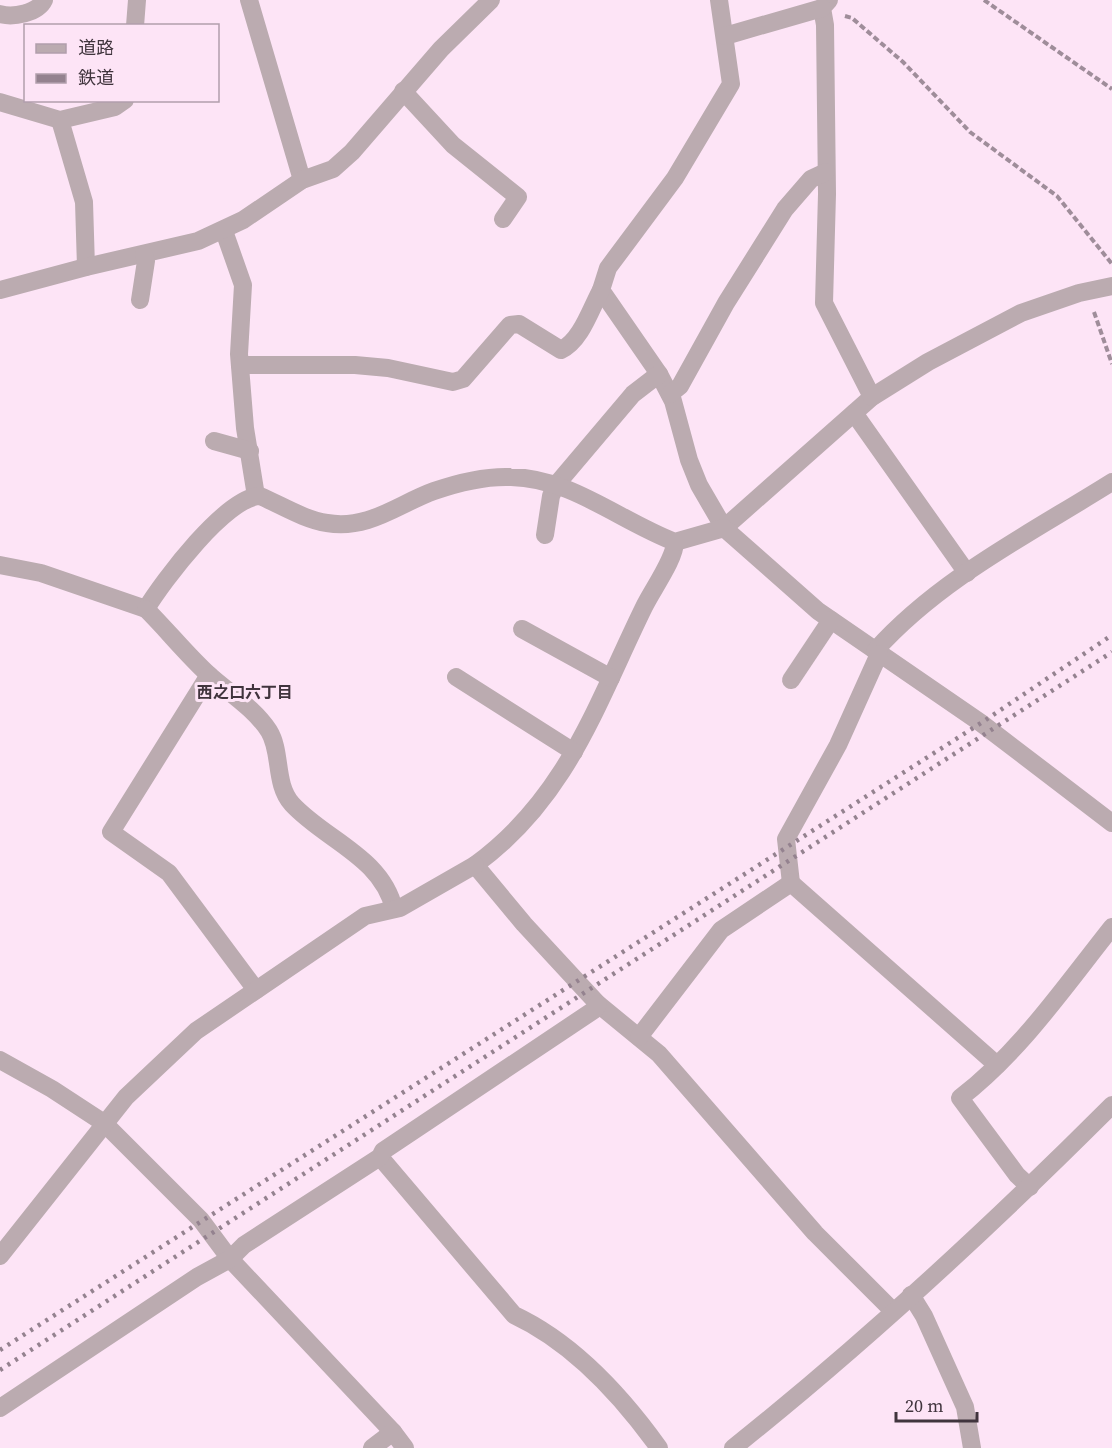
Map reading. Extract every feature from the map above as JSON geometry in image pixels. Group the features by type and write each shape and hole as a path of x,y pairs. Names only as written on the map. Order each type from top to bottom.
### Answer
{"street":[{"path":"0,14 30,12 37,9 44,0"},
{"path":"135,24 137,0"},
{"path":"249,0 302,180"},
{"path":"0,290 198,241 224,231 302,180 333,169 352,152 441,49 491,0"},
{"path":"240,365 355,365 388,368 453,382 463,379 510,325 519,324 561,350 566,347 580,330 601,290 608,268 675,178 731,84 719,0"},
{"path":"725,36 825,7 824,303 872,397"},
{"path":"403,91 453,145 518,197 503,219"},
{"path":"0,102 60,120 115,106 122,102"},
{"path":"60,120 84,202 86,267"},
{"path":"670,394 680,386 726,303 785,209 811,179 826,172"},
{"path":"224,231 243,285 238,332 240,365 256,496"},
{"path":"140,300 146,261 144,255"},
{"path":"147,609 166,579 216,524 248,496 256,496 326,523 350,524 378,518 435,490 476,481 511,477 556,485 675,542 724,528 872,397 927,362 1021,313 1086,291 1112,286"},
{"path":"601,290 659,374 670,394 688,460 699,485 724,528 831,620 981,723 1112,823"},
{"path":"545,535 551,496 556,485 633,394 659,374"},
{"path":"854,413 967,573"},
{"path":"214,441 250,451"},
{"path":"997,1065 791,883 786,838 838,745 877,652 910,616 967,573 1112,482"},
{"path":"0,1256 126,1096 196,1031 365,916 394,909 475,865 524,823 559,779 574,752 654,586 675,550 675,542"},
{"path":"0,565 41,573 147,609 209,675 256,715 270,733 282,786 292,804 379,875 390,892 394,909"},
{"path":"791,680 831,620"},
{"path":"522,629 611,678"},
{"path":"209,675 111,832 169,873 256,990"},
{"path":"456,677 574,752"},
{"path":"475,865 524,924 598,1004 659,1054 815,1233 892,1311"},
{"path":"639,1037 721,930 791,883"},
{"path":"1030,1187 1017,1175 960,1098 997,1065 1049,1007 1112,927"},
{"path":"0,1408 380,1157 383,1151 594,1010 598,1004"},
{"path":"0,1060 52,1089 104,1123 201,1220 230,1258 393,1432 405,1448"},
{"path":"733,1448 783,1408 911,1295 1030,1187 1112,1105"},
{"path":"380,1157 514,1315 540,1327 603,1378 659,1448"},
{"path":"911,1295 924,1316 965,1407 972,1448"},
{"path":"372,1448 393,1432"}],"path":[{"path":"984,0 1112,89"},
{"path":"825,7 852,18 861,25 903,62 970,132 1057,196 1112,265"},
{"path":"1086,291 1112,364"}],"railway":[{"path":"0,1350 981,723 1112,635"},
{"path":"0,1370 1112,652"}],"district":[{"name":"西之口六丁目","path":"245,692"}]}
